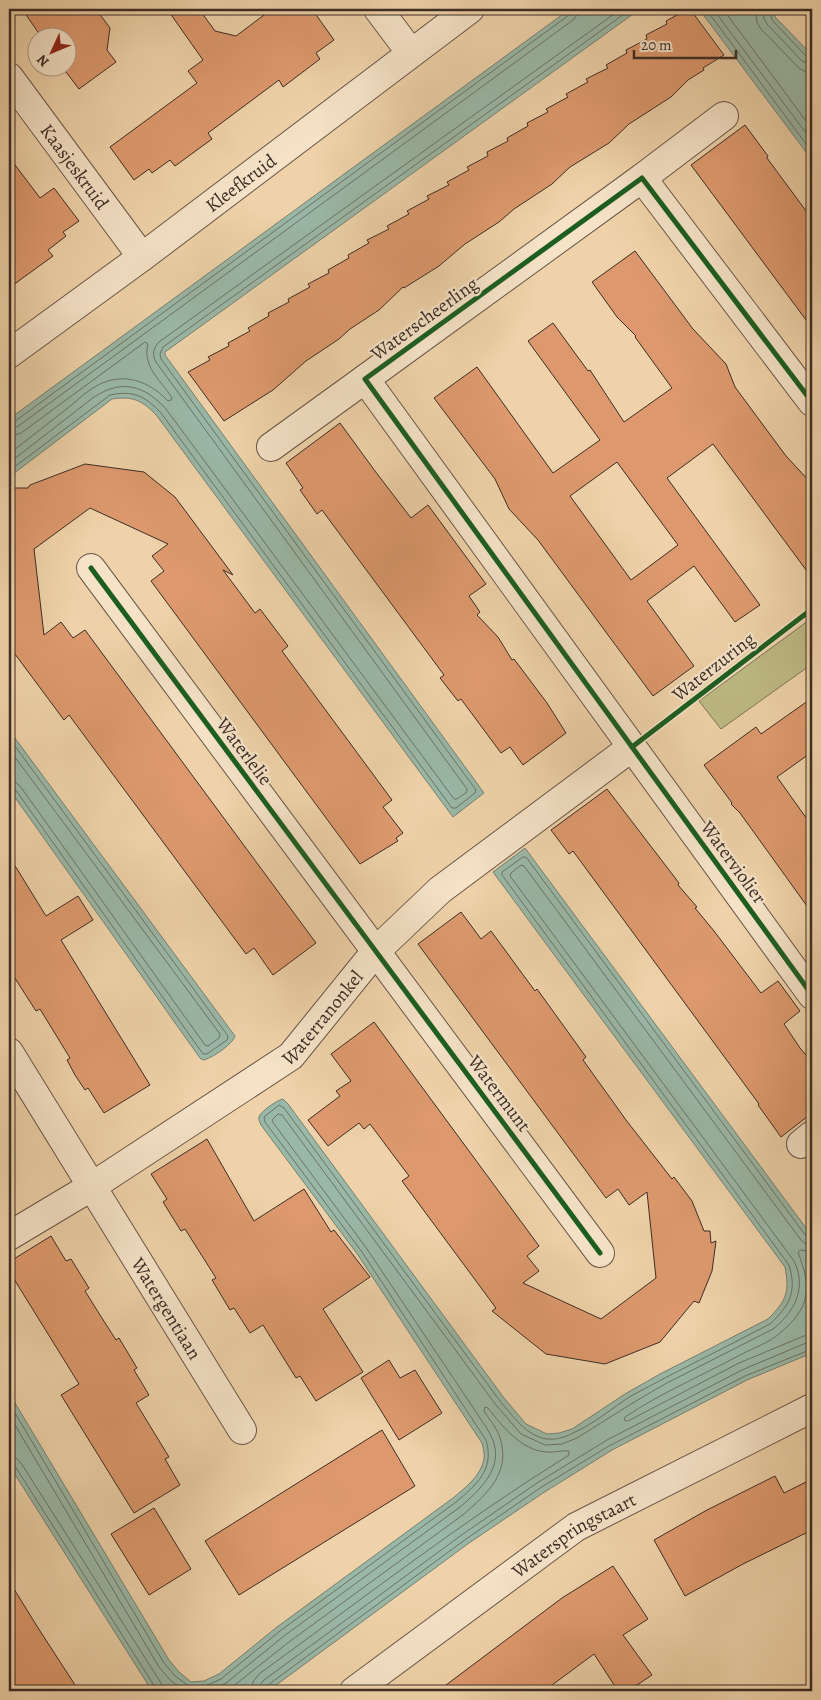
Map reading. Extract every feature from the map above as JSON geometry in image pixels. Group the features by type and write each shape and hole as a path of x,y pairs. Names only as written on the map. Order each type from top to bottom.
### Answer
{"street":[{"path":"378,9 411,53"},
{"name":"Kleefkruid","path":"9,354 142,257 470,9"},
{"name":"Kaasjeskruid","path":"9,77 142,257"},
{"name":"Waterscheerling","path":"271,447 642,178 724,116"},
{"path":"642,178 812,402"},
{"name":"Waterscheerling","path":"365,380 632,747"},
{"name":"Waterlelie","path":"91,568 376,951"},
{"name":"Waterranonkel","path":"9,1236 91,1187 291,1056 376,951 440,890 632,747"},
{"name":"Waterviolier","path":"632,747 812,995"},
{"name":"Watermunt","path":"376,951 600,1253"},
{"name":"Watergentiaan","path":"9,1052 242,1430"},
{"name":"Waterspringstaart","path":"354,1691 576,1527 812,1408"}],"shaded area":[{"path":"812,618 812,664 721,729 699,701"}],"water":[{"path":"570,9 640,9 165,352 165,355 484,793 453,817 152,411 137,400 126,398 112,399 9,477 9,419"},
{"path":"699,9 774,9 775,17 812,55 812,160"},
{"path":"9,730 235,1036 226,1047 216,1054 203,1060 200,1058 9,789"},
{"path":"525,848 812,1236 812,1353 747,1380 612,1450 543,1493 469,1543 268,1691 152,1691 9,1465 9,1393 169,1660 191,1682 204,1681 219,1674 277,1627 453,1498 480,1471 484,1459 482,1443 358,1255 261,1125 260,1115 273,1104 283,1099 288,1104 504,1398 526,1424 547,1434 572,1429 625,1394 660,1374 768,1319 783,1301 787,1290 785,1267 493,872"}],"building":[{"path":"22,9 96,9 110,28 107,50 116,62 79,89 71,78 78,78 78,28 35,28"},
{"path":"167,9 199,9 215,31 236,36 272,9 312,9 334,40 316,53 320,59 283,87 279,80 208,133 212,139 175,166 170,160 152,173 149,169 134,180 110,147 197,83 188,71 203,60"},
{"path":"690,9 724,55 703,68 704,70 688,80 671,97 629,124 609,143 570,167 552,184 465,244 439,266 403,287 379,310 306,361 273,390 224,421 188,372 210,360 208,357 229,346 228,343 250,331 248,328 269,316 268,313 289,302 288,299 310,287 308,284 329,273 328,270 349,258 348,255 369,243 367,240 389,229 387,226 409,214 407,211 429,199 427,196 449,185 447,182 469,170 467,167 488,156 487,152 508,141 507,138 528,126 527,123 548,112 546,109 568,97 566,94 588,82 586,79 608,68 606,65 627,53 626,50 647,39 646,35 667,24 666,21"},
{"path":"745,125 812,219 812,328 691,165"},
{"path":"9,157 40,198 54,188 79,221 63,232 66,236 48,250 53,256 9,288"},
{"path":"635,251 693,329 726,364 735,387 786,456 812,484 812,578 713,444 667,478 760,605 735,622 694,566 647,601 694,666 653,696 538,540 509,509 495,479 434,398 477,367 553,473 600,440 528,341 553,323 588,371 590,370 624,422 672,388 636,336 617,317 592,282","holes":["617,462 678,545 631,580 570,496"]},
{"path":"340,423 411,518 428,505 486,584 469,596 480,612 477,615 498,637 512,660 514,659 547,703 566,733 523,765 510,747 501,753 461,699 458,701 440,678 444,675 322,510 317,514 300,490 303,488 286,463"},
{"path":"85,464 144,472 175,497 233,575 223,570 255,613 260,609 288,646 282,651 392,800 383,807 403,833 396,838 398,841 360,864 151,581 164,571 152,556 168,544 90,508 34,549 44,635 61,622 73,638 85,630 316,943 273,975 254,948 246,954 69,715 64,720 9,646 9,488 28,488 30,485"},
{"path":"812,698 812,752 777,777 812,826 812,913 704,765 756,727 761,734"},
{"path":"607,789 761,993 778,981 800,1011 784,1024 812,1062 812,1113 781,1137 759,1104 573,851 569,854 551,830"},
{"path":"9,856 46,916 78,896 93,920 61,940 150,1085 104,1113 88,1088 85,1090 75,1075 67,1060 70,1058 40,1009 36,1011 9,969"},
{"path":"461,912 481,939 491,931 535,991 537,989 586,1057 583,1060 626,1120 672,1179 674,1177 692,1201 704,1231 710,1231 711,1243 716,1241 712,1271 699,1303 694,1301 660,1342 605,1364 546,1354 492,1311 496,1308 402,1181 409,1176 370,1124 364,1129 359,1123 328,1146 308,1120 340,1096 336,1091 351,1081 331,1054 374,1022 539,1246 527,1256 539,1271 523,1283 601,1319 656,1278 647,1192 629,1205 618,1189 606,1198 418,944"},
{"path":"207,1139 254,1221 304,1189 331,1232 334,1230 370,1277 323,1309 363,1372 316,1401 300,1376 296,1378 263,1325 250,1333 234,1308 230,1310 212,1280 216,1278 185,1229 181,1231 163,1202 167,1199 151,1174"},
{"path":"51,1236 66,1261 71,1259 89,1288 85,1291 116,1340 119,1338 137,1368 134,1370 149,1395 136,1403 169,1457 165,1459 180,1485 134,1513 61,1395 79,1384 9,1271 9,1262"},
{"path":"389,1360 400,1378 415,1370 442,1413 399,1440 361,1378"},
{"path":"382,1430 415,1486 239,1595 205,1541"},
{"path":"775,1476 784,1493 812,1479 812,1530 743,1564 685,1596 654,1540 707,1510"},
{"path":"154,1508 191,1569 149,1595 111,1534"},
{"path":"613,1566 648,1619 623,1635 652,1675 628,1691 618,1691 594,1654 544,1691 438,1691 562,1598"},
{"path":"9,1581 40,1631 79,1691 9,1691"}],"cycle path":[{"path":"812,402 642,178 365,379 812,995"},
{"path":"91,568 600,1253"},
{"name":"Waterzuring","path":"632,747 812,609"}]}
